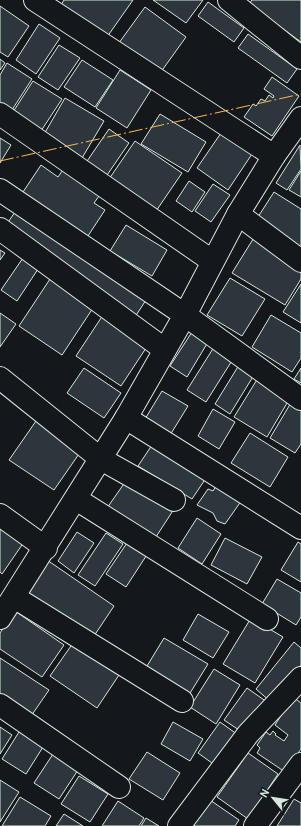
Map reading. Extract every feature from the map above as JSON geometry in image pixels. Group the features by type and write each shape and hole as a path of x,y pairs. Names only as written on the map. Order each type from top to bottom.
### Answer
{"street":[{"path":"35,0 274,156"},
{"path":"229,0 301,58"},
{"path":"0,114 212,261"},
{"path":"0,618 46,548 126,418 164,349 185,315 238,214 274,156 299,125"},
{"path":"0,190 185,315 301,399"},
{"path":"238,214 301,261"},
{"path":"0,229 164,349"},
{"path":"0,378 101,458 174,500"},
{"path":"126,418 301,528"},
{"path":"76,499 267,619"},
{"path":"0,515 46,548"},
{"path":"14,597 182,702"},
{"path":"179,826 248,734 301,678"},
{"path":"0,705 118,787"},
{"path":"255,826 301,764"}],"building":[{"path":"64,0 133,0 107,37 61,5"},
{"path":"153,0 203,0 186,23"},
{"path":"252,0 301,0 301,42 249,4"},
{"path":"208,2 244,28 234,42 198,16"},
{"path":"0,6 29,26 8,57 0,52"},
{"path":"145,7 186,37 158,76 116,47"},
{"path":"39,24 60,38 36,74 16,60"},
{"path":"248,34 297,69 287,83 238,48"},
{"path":"59,45 80,58 58,90 38,77"},
{"path":"0,59 5,63 0,70"},
{"path":"82,60 113,80 95,107 64,87"},
{"path":"7,63 32,79 10,113 0,106 0,75"},
{"path":"120,70 151,90 127,128 96,108"},
{"path":"272,77 299,96 272,136 244,117 253,104 256,106 261,99 265,101 269,95 273,98 274,96 264,89"},
{"path":"33,81 62,99 41,131 13,112"},
{"path":"65,98 104,121 82,158 43,136"},
{"path":"160,114 206,142 188,172 141,144"},
{"path":"109,129 129,143 103,181 83,167"},
{"path":"221,133 252,154 228,190 197,168"},
{"path":"0,138 11,145 0,163"},
{"path":"135,141 182,173 154,214 107,182"},
{"path":"300,145 301,169 287,190 276,183"},
{"path":"67,164 104,189 94,203 105,210 84,242 19,198 41,165 58,177"},
{"path":"301,171 301,197 289,190"},
{"path":"189,181 205,192 192,212 176,201"},
{"path":"213,184 230,195 211,222 195,211"},
{"path":"274,192 301,209 301,248 258,217"},
{"path":"15,212 146,300 135,317 4,228"},
{"path":"126,225 167,250 152,276 110,251"},
{"path":"255,236 301,263 301,279 285,305 232,273"},
{"path":"0,250 5,253 0,260"},
{"path":"25,255 40,266 17,301 1,290"},
{"path":"230,278 265,299 242,336 207,315"},
{"path":"50,279 93,308 62,355 19,326"},
{"path":"301,284 301,323 283,312"},
{"path":"105,312 150,342 121,386 76,356"},
{"path":"0,313 16,324 0,347"},
{"path":"271,315 301,333 301,358 292,372 252,347"},
{"path":"192,332 208,342 187,377 170,366"},
{"path":"214,347 233,359 206,402 187,390"},
{"path":"239,365 254,375 230,414 215,404"},
{"path":"84,368 121,393 104,418 67,393"},
{"path":"301,368 301,383 294,379"},
{"path":"258,378 290,398 267,437 234,417"},
{"path":"162,391 188,406 167,440 142,424"},
{"path":"292,401 301,406 301,444 295,453 270,438"},
{"path":"213,409 235,422 219,449 198,436"},
{"path":"36,421 81,451 54,490 9,460"},
{"path":"250,433 288,457 270,487 231,463"},
{"path":"152,445 206,478 192,499 138,466"},
{"path":"128,478 174,509 154,540 107,508"},
{"path":"219,481 244,497 225,524 217,521 213,513 197,505 208,489 213,491"},
{"path":"197,518 221,534 202,564 178,548"},
{"path":"0,526 24,542 2,574 0,572"},
{"path":"77,532 94,543 74,573 58,561"},
{"path":"106,533 123,544 95,586 78,575"},
{"path":"131,537 150,550 126,587 106,574"},
{"path":"225,538 262,557 247,584 211,565"},
{"path":"298,542 301,544 301,582 281,570"},
{"path":"47,560 114,606 92,639 25,593"},
{"path":"277,579 301,593 301,617 296,625 262,604"},
{"path":"15,611 64,645 42,677 0,649 0,633"},
{"path":"198,614 229,632 213,658 183,640"},
{"path":"251,618 283,637 255,683 223,664"},
{"path":"164,638 208,664 187,698 144,671"},
{"path":"294,642 301,648 301,665 271,702 256,689"},
{"path":"73,643 119,675 97,708 50,676"},
{"path":"0,658 49,690 29,719 0,699"},
{"path":"214,669 240,685 216,724 190,707"},
{"path":"247,688 267,702 245,734 224,720"},
{"path":"293,697 301,703 301,749 285,772 257,753 260,748 257,745 266,732 270,735 273,731 276,734 275,735 284,741 288,735 275,725"},
{"path":"173,722 203,739 190,761 161,744"},
{"path":"220,722 241,737 219,768 198,753"},
{"path":"0,727 12,735 0,754"},
{"path":"19,732 43,747 26,774 2,759"},
{"path":"147,752 180,773 163,800 129,779"},
{"path":"248,753 278,774 248,819 217,797"},
{"path":"53,754 78,770 59,799 34,783"},
{"path":"79,776 108,794 90,822 61,804"},
{"path":"0,780 19,792 0,822"},
{"path":"20,797 51,816 45,826 2,826"},
{"path":"294,799 301,803 301,826 277,826"},
{"path":"210,800 239,820 235,826 192,826"},
{"path":"118,801 144,818 139,826 102,826"},
{"path":"64,814 83,826 56,826"},
{"path":"146,818 159,826 141,826"}],"power":[{"path":"0,161 301,94"}]}
